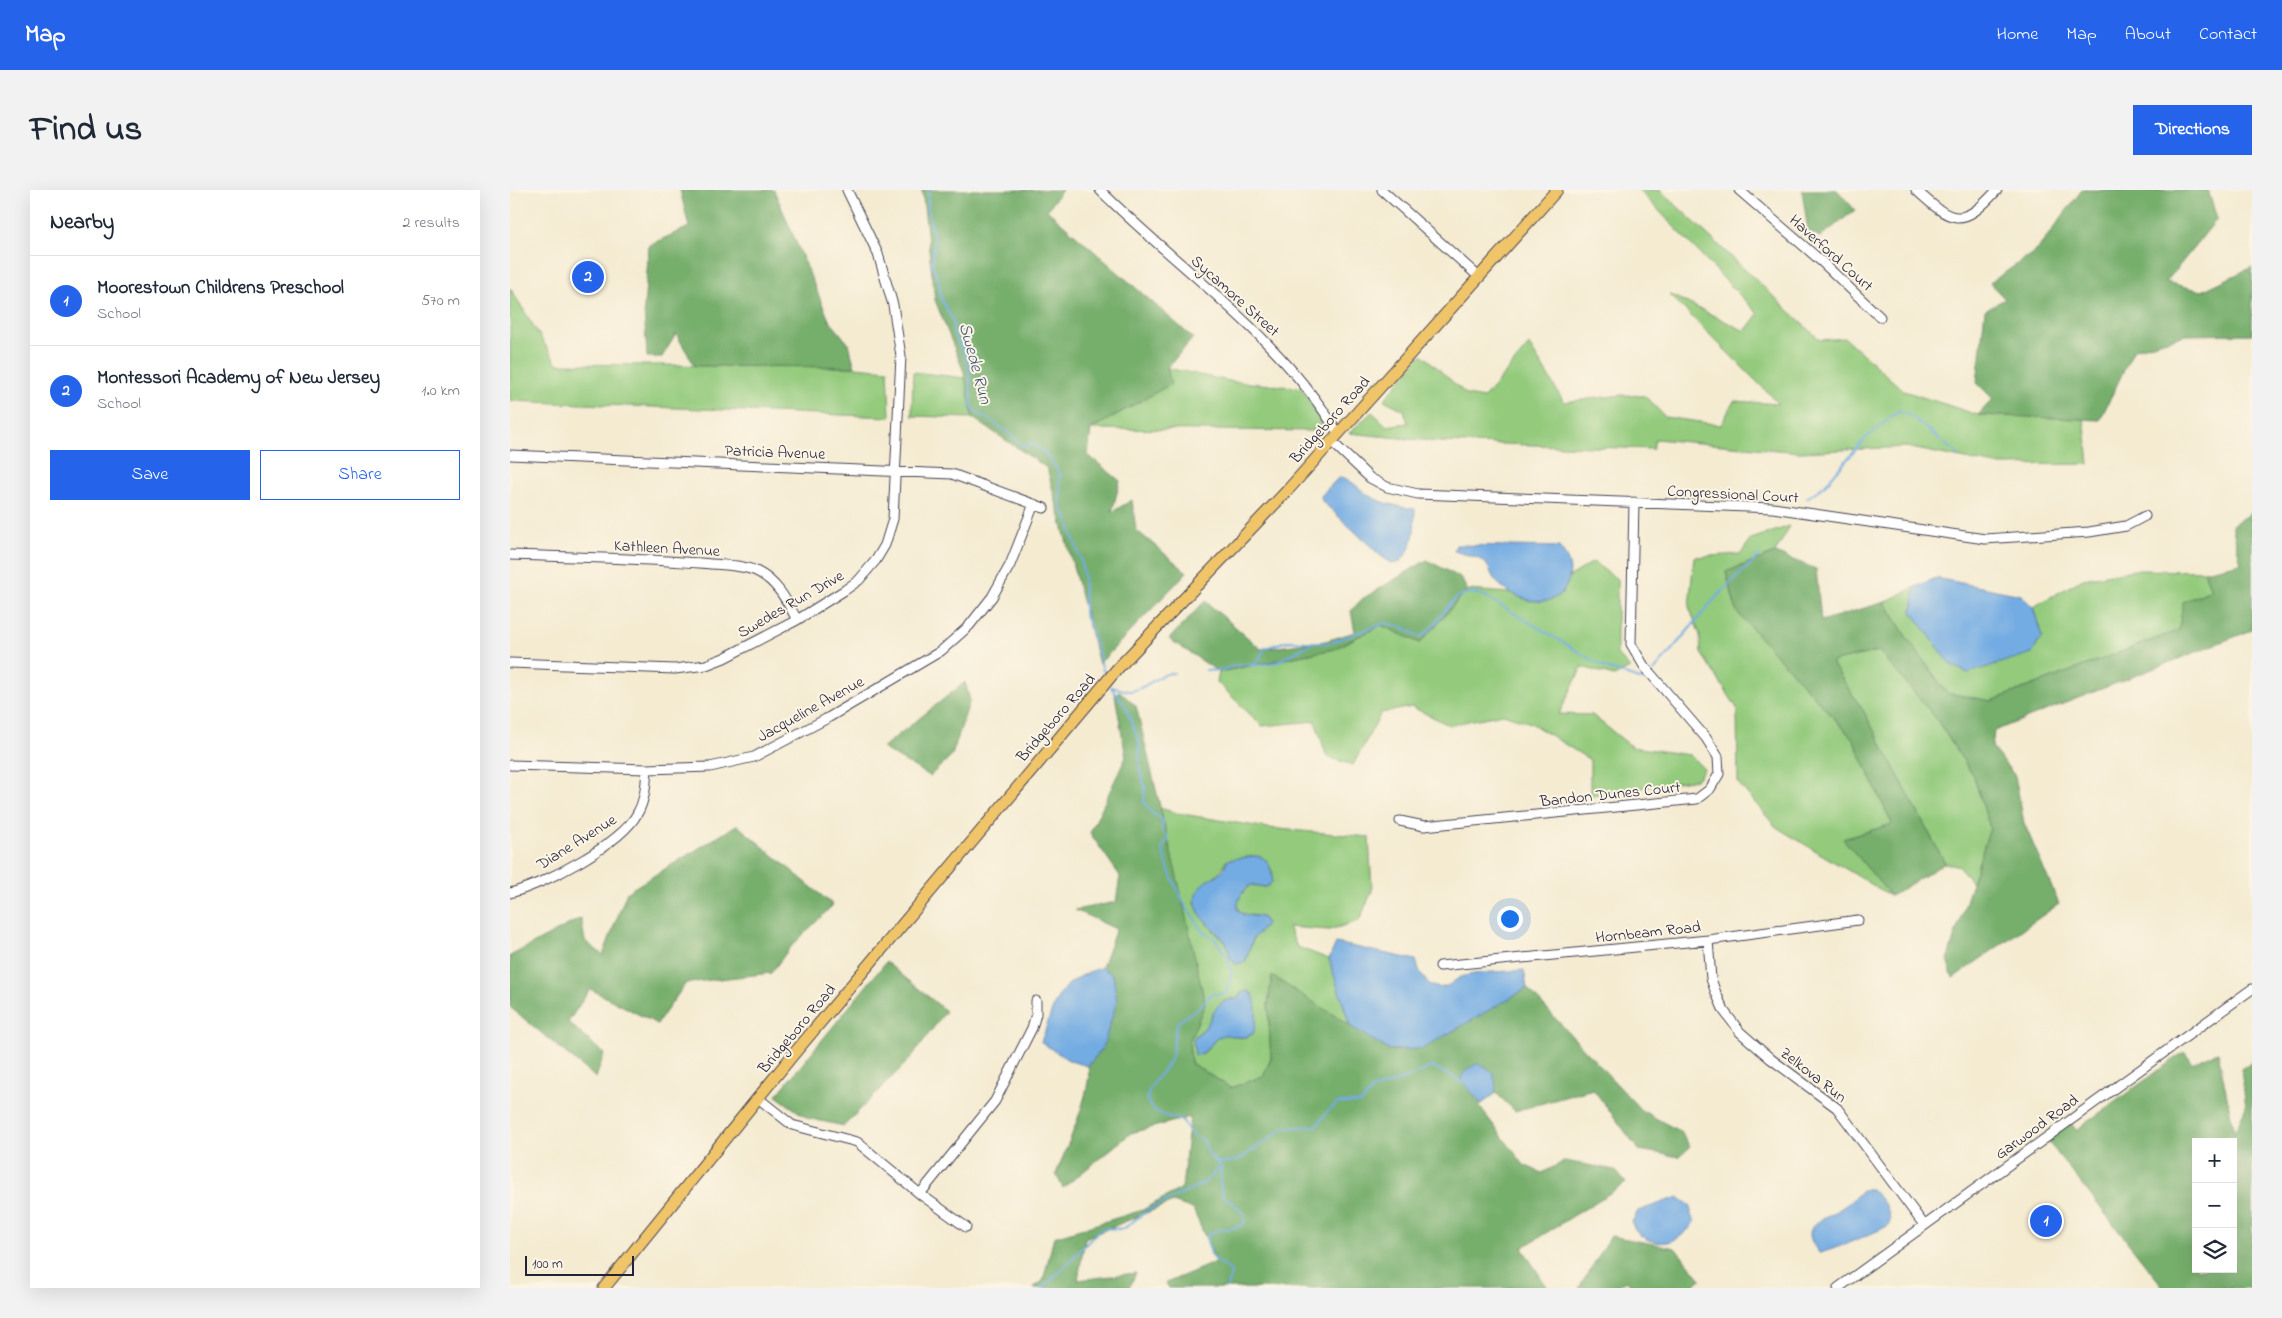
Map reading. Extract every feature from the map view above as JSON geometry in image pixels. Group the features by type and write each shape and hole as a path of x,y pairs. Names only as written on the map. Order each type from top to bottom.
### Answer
{"main road":[{"name":"Bridgeboro Road","path":"604,1288 758,1098 1118,668 1335,437 1557,190"}],"street":[{"name":"Swedes Run Drive","path":"510,662 675,669 706,665 724,658 797,620 846,590 859,580 876,560 884,545 893,519 902,356 893,305 878,254 847,190"},
{"name":"Sycamore Street","path":"1100,190 1270,346 1308,388 1335,437"},
{"path":"1382,190 1478,276"},
{"name":"Haverford Court","path":"1739,190 1821,261 1880,318"},
{"path":"1916,190 1943,213 1962,217 1975,212 1997,190"},
{"name":"Congressional Court","path":"1335,437 1370,478 1387,487 1418,494 1773,508 1985,539 2089,532 2126,526 2145,516"},
{"name":"Patricia Avenue","path":"510,455 952,474 1044,508"},
{"name":"Bandon Dunes Court","path":"1400,821 1424,826 1688,800 1697,799 1710,789 1719,774 1718,757 1706,738 1644,666 1631,644 1634,502"},
{"name":"Jacqueline Avenue","path":"510,765 647,769 710,767 754,757 826,719 940,651 969,626 992,597 1010,565 1034,504"},
{"name":"Kathleen Avenue","path":"510,555 687,562 755,570 770,580 781,591 797,620"},
{"name":"Diane Avenue","path":"510,893 566,869 615,839 628,827 637,814 642,802 647,769"},
{"name":"Hornbeam Road","path":"1440,966 1708,940 1858,920"},
{"name":"Zelkova Run","path":"1708,940 1712,978 1724,1011 1737,1028 1771,1059 1837,1108 1924,1225"},
{"name":"Garwood Road","path":"1838,1288 2252,989"},
{"path":"920,1194 995,1101 1032,1028 1036,1014 1036,1001"},
{"path":"758,1098 792,1124 857,1142 920,1194 966,1227"}],"green space":[{"path":"680,190 774,190 829,320 848,343 855,367 695,366 676,334 662,357 647,357 644,309 649,245 689,227"},
{"path":"922,190 1062,190 1047,210 1193,338 1167,368 1171,384 1091,429 1088,455 1120,481 1112,512 1132,500 1136,530 1187,572 1099,664 1047,468 973,418 964,372 935,300"},
{"path":"1639,190 1660,190 1820,340 1845,338 1904,391 1978,415 2084,418 2089,464 1996,465 1906,447 1800,452 1655,439 1653,449 1440,442 1349,433 1372,412 1387,426 1408,423 1404,410 1384,400 1422,354 1467,395 1484,398 1529,345 1564,402 1622,395 1645,396 1665,417 1721,425 1734,401 1779,404 1669,294 1745,331 1758,314"},
{"path":"1802,190 1837,190 1855,210 1820,237 1808,231"},
{"path":"2082,190 2208,190 2217,219 2166,282 2202,291 2252,267 2252,334 2186,335 2134,349 2100,420 1978,415 1993,399 1977,383 1985,310 2005,299 1990,283 2037,250"},
{"path":"510,288 557,364 855,367 888,370 890,417 510,401"},
{"path":"1167,368 1229,381 1302,388 1326,431 1091,429 1170,384"},
{"path":"913,372 965,378 973,418 912,416"},
{"path":"2252,512 2252,630 1994,731 1992,748 2015,776 2024,823 2059,904 1953,978 1947,960 1990,828 1974,777 1935,717 1879,651 1831,662 1864,712 1945,863 1891,896 1843,839 1892,824 1853,739 1737,612 1726,572 1775,553 1816,569 1821,621 1885,602 1905,635 1947,693 1991,701 2179,630 2183,602 2211,590 2204,571 2241,563 2232,525"},
{"path":"1790,526 1775,553 1726,572 1737,612 1853,739 1892,824 1844,839 1891,896 1776,827 1738,783 1737,708 1701,653 1700,635 1689,607 1694,557 1741,554 1751,539"},
{"path":"1427,560 1461,578 1467,590 1420,643 1381,625 1334,649 1219,672 1169,639 1205,601 1261,649 1326,641 1355,632 1351,611 1362,599"},
{"path":"1593,562 1617,579 1617,654 1630,668 1614,676 1582,667 1559,714 1592,715 1632,747 1690,755 1704,769 1697,779 1590,796 1590,760 1531,723 1503,714 1449,725 1412,707 1381,713 1353,765 1327,757 1315,721 1262,726 1217,682 1219,672 1334,649 1381,625 1420,643 1467,590 1510,593 1530,601 1562,593 1569,577"},
{"path":"2134,570 2204,571 2211,590 2183,602 2179,630 1991,701 1947,693 1905,635 1885,602 1915,587 1912,612 2042,637 2033,607 2083,579"},
{"path":"1879,651 1935,717 1974,777 1990,828 1972,883 1960,867 1945,863 1864,712 1831,662"},
{"path":"965,682 970,700 952,755 930,776 882,748"},
{"path":"1119,691 1136,706 1205,1004 1189,1042 1191,1063 1231,1088 1263,1076 1271,1059 1268,1004 1272,976 1389,1050 1422,1049 1527,988 1641,1110 1681,1132 1690,1147 1679,1157 1639,1150 1593,1089 1515,1111 1496,1093 1479,1106 1524,1165 1542,1173 1565,1161 1615,1170 1626,1183 1522,1248 1548,1288 1169,1288 1166,1283 1216,1262 1193,1209 1173,1202 1085,1238 1078,1280 1136,1273 1129,1288 1033,1288 1043,1281 1054,1237 1143,1210 1182,1188 1190,1117 1131,1133 1063,1188 1056,1174 1083,1103 1089,1076 1088,1066 1103,1047 1113,975 1102,967 1116,929 1075,910 1116,902 1120,876 1090,833 1126,757 1115,695"},
{"path":"1160,808 1176,813 1268,828 1369,837 1372,891 1359,921 1329,930 1288,927 1297,947 1329,959 1350,1026 1272,976 1268,1004 1271,1059 1263,1076 1231,1088 1191,1063 1189,1042 1205,1004","holes":["1255,856 1266,860 1273,873 1269,886 1251,885 1241,895 1237,905 1240,913 1262,917 1266,922 1262,930 1254,937 1245,962 1208,925 1194,902 1200,889 1219,872 1226,861","1247,991 1253,994 1256,1015 1253,1034 1243,1038 1227,1034 1220,1036 1202,1054 1195,1036 1206,1026 1218,1006 1231,999 1237,999 1241,993"]},
{"path":"737,825 833,905 789,949 771,973 686,983 657,1024 590,989 568,1022 604,1054 596,1078 510,1007 510,956 581,918 585,941 603,955 627,892"},
{"path":"886,962 946,1011 909,1060 844,1126 807,1118 776,1096"},
{"path":"2184,1052 2193,1063 2218,1052 2234,1132 2246,1107 2241,1069 2252,1061 2252,1288 2164,1288 2046,1139 2070,1122 2076,1130"},
{"path":"1611,1236 1675,1248 1701,1279 1690,1288 1633,1288 1627,1280 1614,1288 1579,1288"}],"water":[{"path":"1341,477 1349,480 1368,495 1379,500 1415,509 1413,538 1409,550 1399,563 1392,563 1382,557 1322,501 1321,496"},
{"path":"1456,545 1559,547 1568,561 1570,569 1569,578 1564,590 1556,597 1547,601 1524,599 1503,588 1495,580 1483,561 1454,551"},
{"path":"1936,578 2021,595 2033,607 2042,637 2032,653 1968,673 1951,665 1912,612 1915,587"},
{"path":"1255,856 1267,861 1272,873 1272,882 1266,887 1253,885 1247,888 1238,902 1237,909 1244,915 1262,917 1266,923 1262,930 1253,938 1245,962 1236,964 1231,959 1224,940 1200,914 1195,899 1204,883 1221,872 1228,860"},
{"path":"1336,943 1416,960 1426,981 1435,987 1447,986 1471,974 1524,970 1527,988 1422,1049 1389,1050 1350,1026 1329,959"},
{"path":"1102,967 1113,975 1117,1001 1103,1047 1088,1066 1070,1061 1041,1042 1055,1004 1066,987 1074,980"},
{"path":"1247,991 1253,994 1256,1008 1253,1034 1243,1037 1221,1036 1206,1050 1195,1055 1193,1039 1206,1027 1218,1006 1225,1001 1237,999 1242,992"},
{"path":"1477,1064 1491,1071 1495,1079 1495,1094 1481,1104 1461,1079 1467,1070"},
{"path":"1865,1189 1871,1189 1885,1205 1890,1220 1889,1225 1854,1241 1819,1253 1810,1236 1814,1225 1843,1207"},
{"path":"1678,1197 1691,1206 1691,1215 1694,1222 1680,1237 1668,1242 1655,1242 1643,1237 1634,1228 1632,1222 1638,1211"}],"waterway":[{"name":"Swede Run","path":"928,190 928,208 934,240 932,265 939,281 941,298 953,321 954,334 970,372 971,404 974,411 999,426 1025,447 1033,444 1046,454 1059,472 1061,509 1066,516 1081,561 1084,579 1084,614 1090,626 1104,673"},
{"path":"1807,498 1824,486 1865,439 1899,410 1915,419 1959,455"},
{"path":"1653,672 1718,595 1760,555"},
{"path":"1253,664 1258,661 1265,648 1287,641 1329,643 1385,623 1400,626 1421,637 1429,631 1455,599 1463,594 1473,593 1485,596 1604,667 1645,681 1650,676"},
{"path":"1206,670 1219,671 1237,665 1260,665 1277,662 1312,643"},
{"path":"1111,687 1126,691 1137,690 1162,676 1174,673"},
{"name":"Swede Run","path":"1111,687 1126,707 1139,742 1140,771 1145,787 1144,802 1151,812 1163,820 1162,830 1169,839 1162,848 1171,876 1187,909 1201,930 1215,939 1227,957 1232,973 1226,993 1212,994 1200,1006 1178,1022 1172,1056 1148,1092 1150,1106 1163,1115 1183,1121 1190,1133 1204,1141 1209,1154 1221,1167 1220,1184 1223,1196 1243,1213 1245,1222 1241,1226 1214,1231 1206,1238 1212,1257 1231,1271 1228,1288"},
{"path":"1219,1163 1235,1161 1245,1156 1283,1128 1316,1126 1328,1111 1338,1103 1361,1103 1372,1090 1431,1067 1464,1083"},
{"path":"1042,1288 1063,1269 1098,1231 1106,1228 1121,1229 1126,1227 1148,1210 1204,1183 1214,1174 1215,1169 1221,1169"}],"place":[{"name":"Montessori Academy of New Jersey","path":"588,277"},
{"name":"Moorestown Childrens Preschool","path":"2046,1221"}]}
